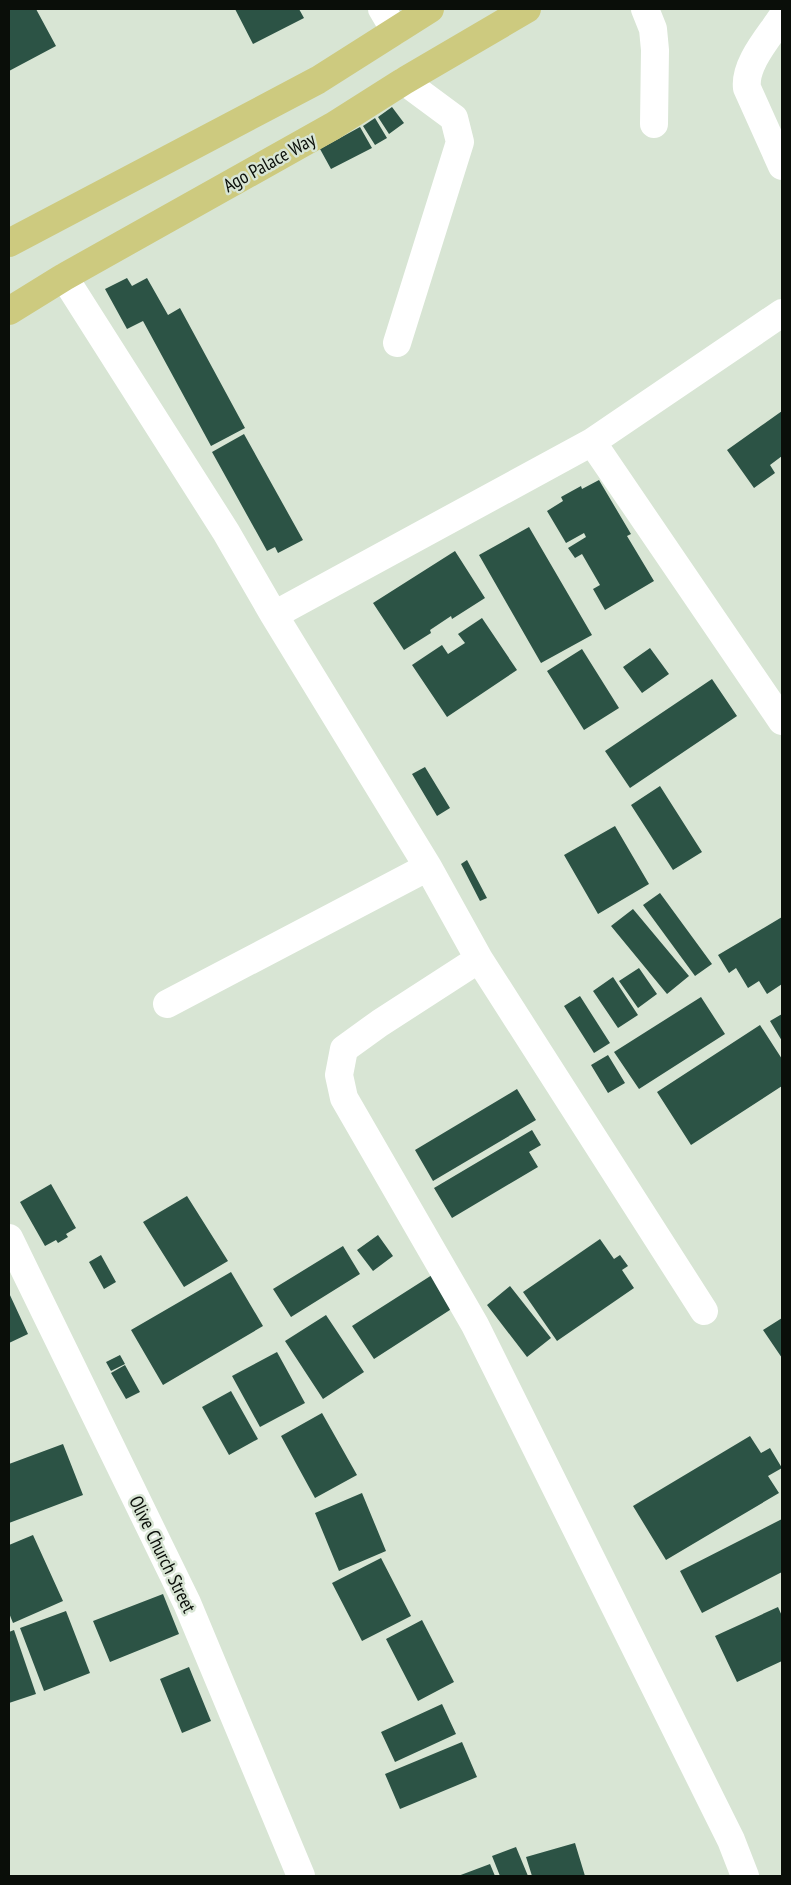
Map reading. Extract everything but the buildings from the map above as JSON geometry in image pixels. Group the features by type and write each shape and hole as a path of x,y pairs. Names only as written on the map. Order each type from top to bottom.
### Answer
{"main road":[{"path":"9,243 318,80 389,20 430,9"},
{"name":"Ago Palace Way","path":"9,311 64,277 332,126 404,81 527,9"}],"street":[{"path":"645,9 654,29 654,124"},
{"path":"782,17 749,66 745,78 747,88 782,166"},
{"path":"397,343 460,142 454,118 404,81"},
{"path":"64,277 226,532 274,615 428,867 479,958 704,1311"},
{"path":"274,615 592,442 782,313"},
{"path":"592,442 782,722"},
{"path":"167,1004 428,867"},
{"path":"479,958 344,1049 339,1075 344,1098 475,1325 731,1840 745,1876"},
{"name":"Olive Church Street","path":"9,1238 187,1603 301,1876"}]}
